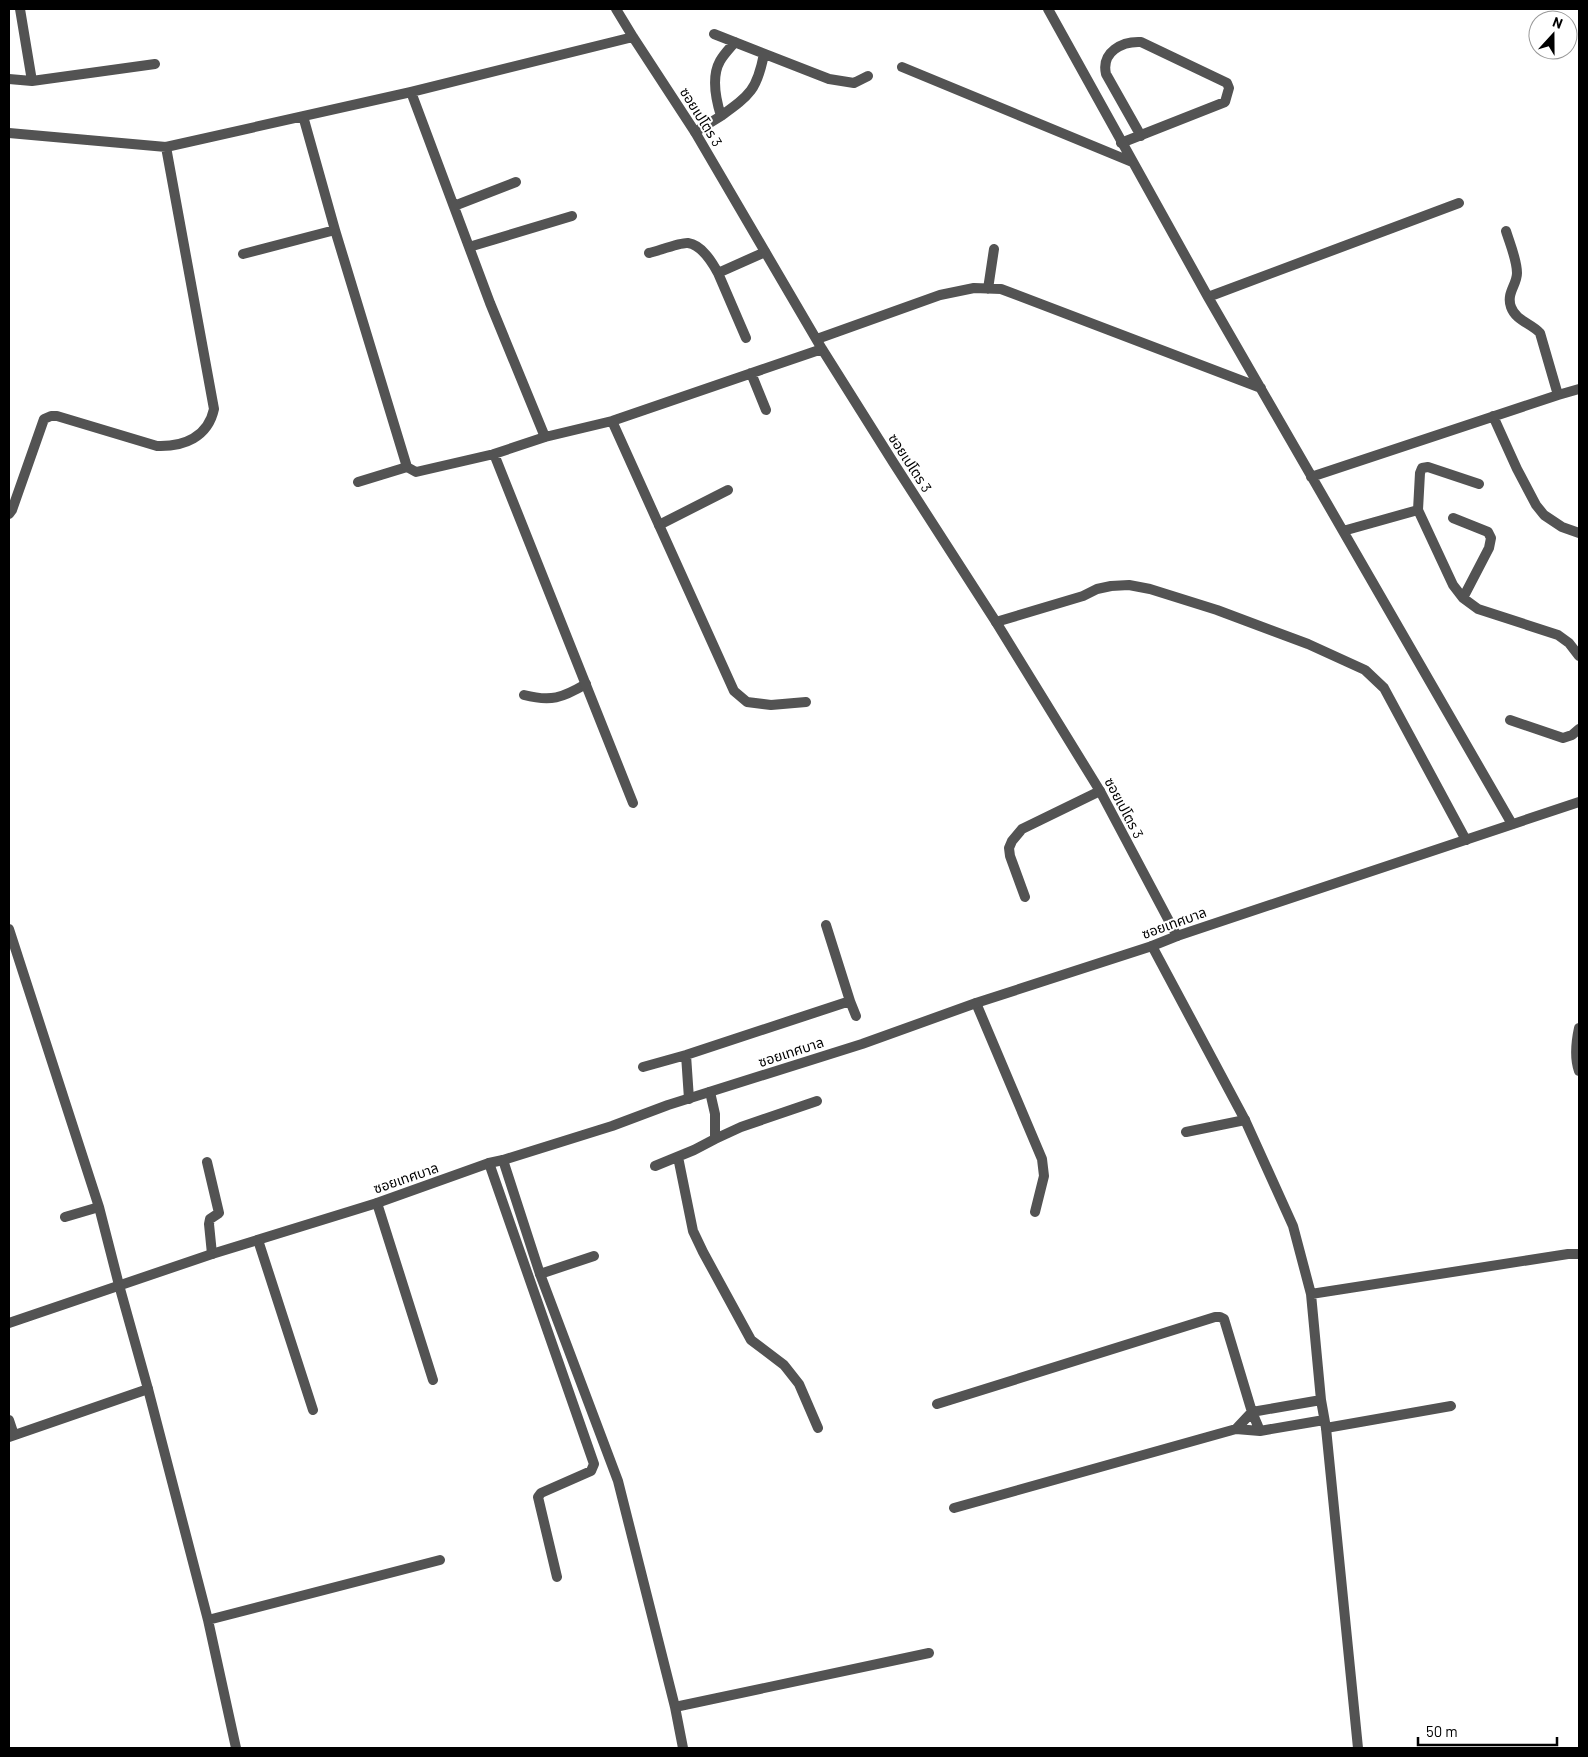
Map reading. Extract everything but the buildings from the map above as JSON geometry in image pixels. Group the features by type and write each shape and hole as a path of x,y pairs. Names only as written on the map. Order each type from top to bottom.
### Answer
{"street":[{"path":"20,9 32,81"},
{"name":"ซอยเปโตร 3","path":"616,9 695,132 822,349 996,622 1100,791 1176,936"},
{"path":"1048,9 1208,297 1512,824"},
{"path":"714,34 829,79 854,83 868,76"},
{"path":"9,133 166,147 411,92 633,37"},
{"path":"721,116 716,100 716,70 720,61 735,42"},
{"path":"1122,143 1141,136 1225,102 1229,88 1227,83 1141,42 1131,42 1119,47 1108,55 1105,61 1106,74 1141,136"},
{"path":"695,132 744,100 754,89 760,75 764,54"},
{"path":"9,79 32,81 155,64"},
{"path":"902,67 1132,162"},
{"path":"411,92 469,247 545,437"},
{"path":"304,116 334,230 407,467 416,472 494,454 545,437 612,421 822,349"},
{"path":"9,514 44,419 48,416 57,416 157,446 171,447 200,435 208,427 213,416 214,409 166,147"},
{"path":"454,206 516,182"},
{"path":"1208,297 1458,202"},
{"path":"469,247 572,216"},
{"path":"243,254 334,230"},
{"path":"1506,231 1517,271 1517,278 1510,294 1511,307 1518,318 1540,333 1558,395"},
{"path":"650,253 687,243 696,246 710,258 746,338"},
{"path":"988,289 994,250"},
{"path":"718,273 764,252"},
{"path":"817,339 940,295 974,288 1001,290 1261,388"},
{"path":"751,373 766,410"},
{"path":"1311,477 1579,389"},
{"path":"1493,416 1536,505 1544,515 1556,523 1579,533"},
{"path":"612,421 734,691 747,702 772,705 806,702"},
{"path":"494,454 633,803"},
{"path":"358,482 407,467"},
{"path":"1479,484 1428,467 1422,468 1420,473 1418,510 1453,585 1464,598 1478,609 1558,635 1569,643 1579,656"},
{"path":"659,525 728,490"},
{"path":"1342,531 1418,510"},
{"path":"1453,518 1488,532 1491,538 1489,548 1464,598"},
{"path":"996,622 1083,596 1097,589 1130,585 1150,589 1217,610 1339,657 1365,670 1384,688 1466,840"},
{"path":"524,695 536,698 552,698 568,695 586,684"},
{"path":"1510,720 1563,738 1572,735 1579,729"},
{"path":"1025,897 1010,856 1012,841 1022,829 1100,791"},
{"name":"ซอยเทศบาล","path":"9,1323 212,1254 377,1202 489,1163 862,1044 976,1002 1152,946 1176,936 1579,802"},
{"path":"826,926 856,1016"},
{"path":"9,928 99,1207 208,1620 236,1748"},
{"path":"1152,946 1245,1120 1293,1226 1311,1294 1358,1748"},
{"path":"643,1067 686,1055 850,1001"},
{"path":"976,1002 1042,1159 1044,1176 1035,1212"},
{"path":"1579,1028 1576,1039 1579,1071"},
{"path":"686,1055 689,1099"},
{"path":"710,1092 715,1114 715,1139"},
{"path":"655,1166 741,1127 817,1101"},
{"path":"1186,1132 1245,1120"},
{"path":"678,1157 694,1231 703,1252 751,1340 784,1365 799,1384 818,1428"},
{"path":"503,1160 540,1274 618,1481 675,1707 683,1748"},
{"path":"207,1162 219,1213 210,1219 209,1224 212,1254"},
{"path":"489,1163 594,1464 591,1471 541,1493 538,1497 557,1577"},
{"path":"377,1202 433,1380"},
{"path":"65,1217 99,1207"},
{"path":"258,1240 313,1410"},
{"path":"1311,1294 1466,1269 1579,1254"},
{"path":"540,1274 594,1256"},
{"path":"937,1404 1220,1317 1224,1319 1252,1412 1260,1431"},
{"path":"9,1420 11,1436 148,1389"},
{"path":"1236,1429 1252,1412 1321,1400"},
{"path":"954,1508 1236,1429 1260,1431 1451,1406"},
{"path":"208,1620 440,1560"},
{"path":"675,1707 929,1654"}]}
